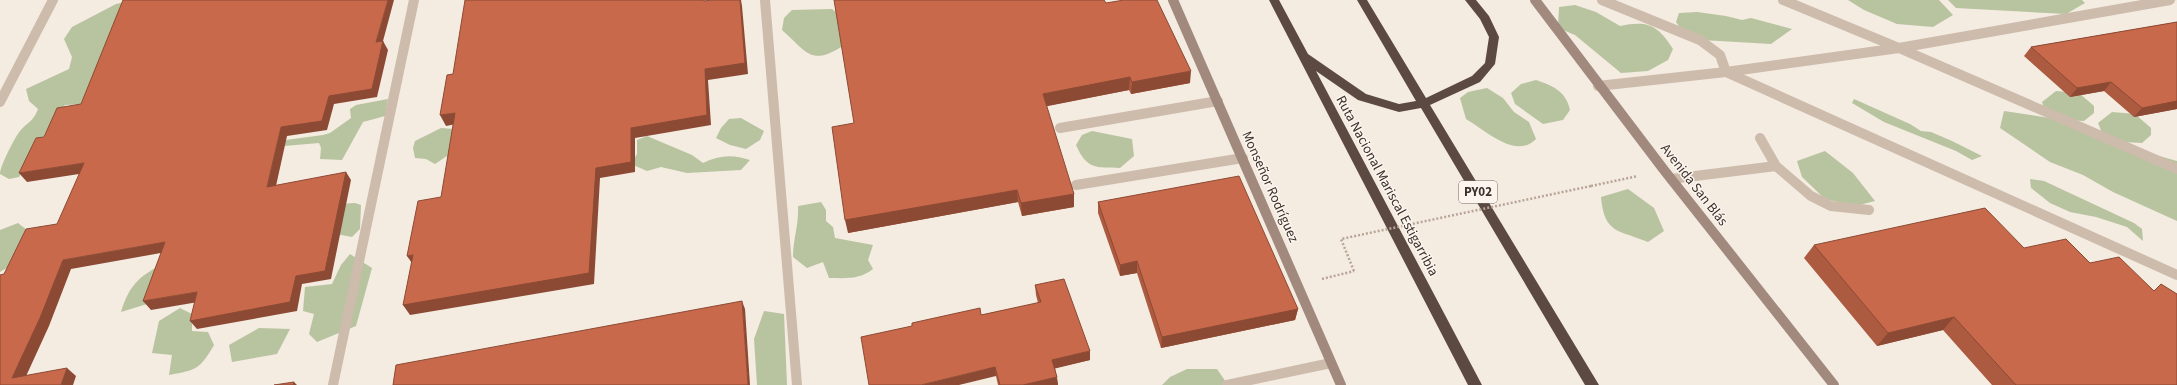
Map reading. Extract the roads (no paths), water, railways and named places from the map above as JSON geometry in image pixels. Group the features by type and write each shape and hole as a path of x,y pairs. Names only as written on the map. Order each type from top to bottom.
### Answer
{"highway":[{"name":"Ruta Nacional Mariscal Estigarribia","path":"1274,0 1475,385"},
{"name":"PY02","path":"1362,0 1592,385"},
{"path":"1303,56 1362,97 1399,108 1424,103 1476,79 1490,64 1494,37 1485,18 1470,0"}],"street":[{"path":"0,102 53,0"},
{"path":"333,385 414,0"},
{"path":"765,0 797,385"},
{"name":"Monseñor Rodríguez","path":"1174,0 1341,385"},
{"name":"Avenida San Blás","path":"1535,0 1598,86 1834,385"},
{"path":"1602,0 1700,40 1720,55 1726,72 2177,275"},
{"path":"1783,0 1899,48 2177,169"},
{"path":"1598,86 1726,72 1899,48 2170,0"},
{"path":"1060,128 1218,101"},
{"path":"1760,138 1776,166 1811,196 1831,206 1869,210"},
{"path":"1076,185 1243,158"},
{"path":"1671,179 1776,166"},
{"path":"1227,385 1331,363"}]}
